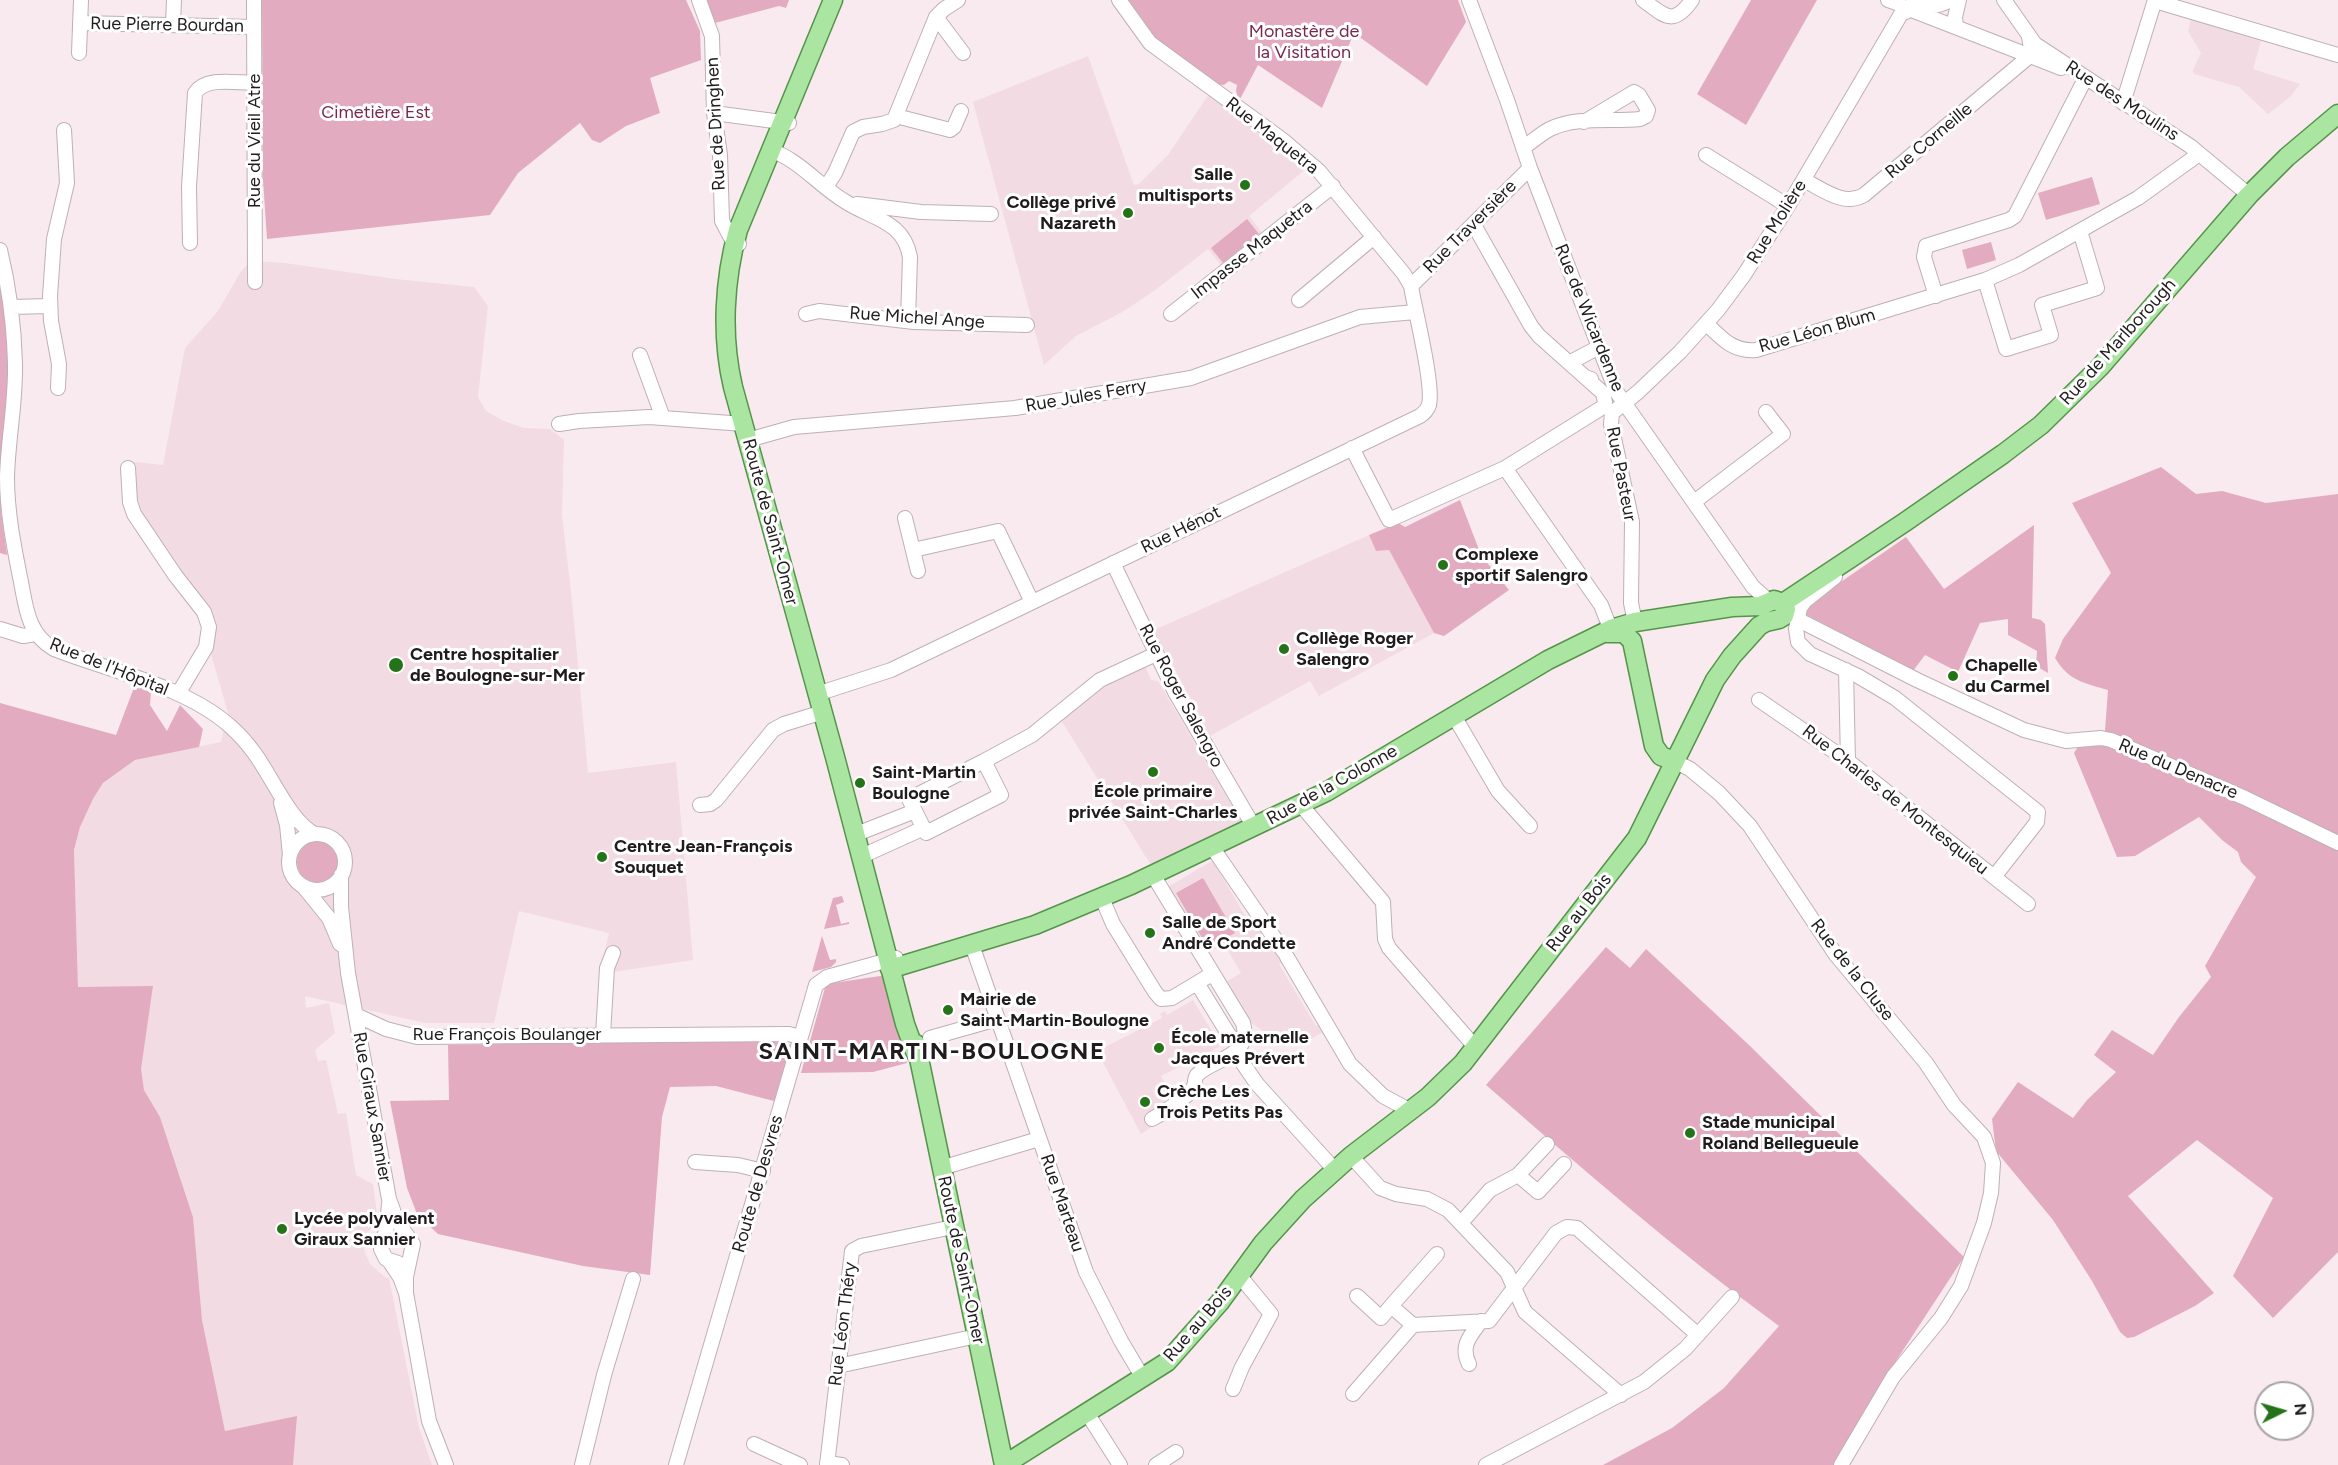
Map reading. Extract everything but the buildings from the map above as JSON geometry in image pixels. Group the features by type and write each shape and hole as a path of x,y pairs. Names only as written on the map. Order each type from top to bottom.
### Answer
{"main road":[{"path":"785,122 833,0"},
{"name":"Route de Saint-Omer","path":"839,0 734,240 726,317 728,355 733,387 820,703 893,964 913,1025 916,1054 1004,1465"},
{"name":"Rue de Marlborough","path":"1780,610 2003,454 2058,409 2100,367 2248,195 2287,157 2338,114"},
{"name":"Rue de la Colonne","path":"893,964 972,945 1041,923 1153,875 1301,805 1548,660 1638,616 1732,607 1780,610"},
{"name":"Rue au Bois","path":"1004,1465 1171,1359 1220,1302 1280,1224 1334,1169 1441,1086 1476,1048 1637,838 1703,701 1721,670 1761,624 1780,610"},
{"path":"1609,632 1624,633 1632,641 1654,746 1661,756 1674,761"}],"street":[{"path":"79,53 81,0"},
{"path":"173,25 174,0"},
{"name":"Rue du Vieil Atre","path":"254,0 255,282"},
{"name":"Rue de Dringhen","path":"699,0 712,36 714,113 720,155 722,221 734,240"},
{"path":"826,187 835,173 853,132 863,127 891,122 896,116 936,17 958,0"},
{"name":"Rue Maquetra","path":"1119,0 1150,43 1284,141 1319,171 1404,274 1411,286"},
{"name":"Rue de Wicardenne","path":"1469,0 1530,168 1611,378 1623,403 1759,594 1780,610"},
{"path":"1643,0 1663,14 1673,17 1682,14 1692,0"},
{"path":"1888,0 1903,13 1918,12 2085,79 2017,213 2009,220 1926,246 1924,257 1936,296"},
{"path":"1903,13 1914,4 1935,6 1950,0"},
{"path":"1956,26 1955,17 1959,0"},
{"name":"Rue des Moulins","path":"2004,0 2027,35 2040,48 2199,153 2248,195"},
{"path":"2123,103 2155,0 2338,55"},
{"name":"Rue Molière","path":"1623,403 1667,365 1706,323 1744,275 1804,180 1903,13"},
{"path":"936,17 963,53"},
{"name":"Rue Pierre Bourdan","path":"80,23 254,27"},
{"path":"2013,49 2022,43 2027,35"},
{"path":"2027,35 2031,48 2029,55"},
{"name":"Rue Corneille","path":"1804,180 1839,198 1852,200 1860,198 2029,55"},
{"path":"190,243 189,187 195,93 200,87 210,83 254,82"},
{"path":"896,116 950,130 954,128 961,111"},
{"path":"714,113 785,122"},
{"path":"1523,148 1553,128 1584,122"},
{"path":"58,388 58,364 50,306 54,239 67,183 64,130"},
{"path":"774,151 797,163 846,202 891,226 906,243 911,261 908,321"},
{"name":"Rue Léon Blum","path":"1706,323 1734,347 1745,351 1756,350 1985,280 2019,265 2143,194 2199,153"},
{"path":"1706,155 1788,206"},
{"name":"Rue Traversière","path":"1411,286 1530,168"},
{"name":"Impasse Maquetra","path":"1171,314 1333,186"},
{"path":"846,202 921,212 991,214"},
{"path":"1352,448 1389,520 1505,468 1604,405 1603,393 1539,336 1474,225"},
{"path":"1985,280 2006,349 2051,335 2042,305 2097,288 2080,231"},
{"path":"1299,300 1374,237"},
{"name":"Rue de l'Hôpital","path":"0,250 11,307 15,377 8,468 9,509 27,614 36,634 49,646 178,694"},
{"name":"Rue Hénot","path":"700,805 710,804 716,800 773,730 820,703 1420,416 1427,410 1430,402 1429,386 1411,286"},
{"path":"11,307 50,306"},
{"name":"Rue Michel Ange","path":"806,314 819,311 908,321 1027,326"},
{"name":"Rue Jules Ferry","path":"746,432 1014,408 1191,378 1360,316 1416,312"},
{"path":"1569,363 1599,347"},
{"path":"640,355 663,418"},
{"path":"1585,377 1611,378"},
{"name":"Rue Pasteur","path":"1623,403 1614,410 1610,421 1632,522 1638,616"},
{"path":"1694,502 1783,434 1766,412"},
{"path":"559,424 626,417 663,418 746,432"},
{"path":"128,468 130,502 134,514 175,575 204,612 209,627 206,647 178,694 202,706 228,725 250,747 300,825 315,834 332,838 341,847 345,862 342,875 341,907 348,973 356,1015"},
{"path":"1505,468 1601,605 1611,616 1618,619 1638,616 1632,641"},
{"path":"905,518 918,570"},
{"path":"913,550 998,531 1032,602"},
{"name":"Rue Roger Salengro","path":"1113,563 1175,692 1254,827"},
{"path":"1732,607 1749,598 1747,578"},
{"path":"1601,605 1609,632"},
{"path":"1780,610 1803,648 1846,670 1901,703 2036,809 2039,815 2037,822 1994,877"},
{"name":"Rue du Denacre","path":"1780,610 1925,684 2024,730 2058,740 2101,738 2110,740 2245,798 2338,843"},
{"path":"0,629 23,636 36,634"},
{"path":"984,760 1001,795 926,833 909,799 1032,735 1100,680 1156,654"},
{"path":"1846,670 1848,761"},
{"name":"Rue Charles de Montesquieu","path":"1759,700 1848,761 2028,904"},
{"path":"1454,716 1501,796 1530,826"},
{"name":"Rue de la Cluse","path":"1674,761 1690,769 1719,793 1750,826 1836,955 1926,1063 1954,1105 1986,1139 1993,1163 1991,1193 1984,1223 1961,1286 1941,1318 1893,1377 1841,1465"},
{"path":"266,771 285,817 292,873 327,915 333,926 348,973"},
{"path":"1301,805 1383,902 1385,939 1389,948 1476,1048"},
{"path":"858,833 915,811"},
{"path":"864,855 924,828"},
{"path":"290,858 297,843 315,834"},
{"path":"1212,847 1286,954 1350,1064 1377,1091 1411,1111"},
{"path":"303,886 323,889 333,885 342,875"},
{"path":"1152,1119 1191,1090 1198,1074 1237,1049 1245,1035 1244,1026 1153,875"},
{"path":"1102,898 1113,924 1158,997 1164,1000 1169,999 1212,974"},
{"name":"Rue Marteau","path":"972,945 994,1020 1089,1279 1143,1378"},
{"path":"603,1035 607,968 613,952"},
{"name":"Route de Desvres","path":"676,1465 819,981 827,976 893,964"},
{"path":"1197,983 1257,1084 1334,1169"},
{"name":"Rue François Boulanger","path":"356,1015 386,1029 417,1037 789,1034 796,1036 800,1041"},
{"name":"Rue Giraux Sannier","path":"356,1015 389,1199 395,1217 406,1233"},
{"path":"930,1038 994,1020"},
{"path":"941,1168 1039,1139"},
{"path":"1461,1223 1490,1190 1518,1175 1547,1144"},
{"path":"1351,1156 1380,1188 1390,1193 1433,1201 1448,1210 1507,1272 1525,1312 1621,1395"},
{"path":"695,1162 762,1171"},
{"path":"1518,1175 1538,1192 1564,1164"},
{"name":"Rue Giraux Sannier","path":"384,1236 388,1221 389,1199"},
{"name":"Rue Léon Théry","path":"827,1464 852,1251 861,1246 953,1227"},
{"path":"1391,1306 1413,1325 1489,1321 1532,1262 1560,1230 1574,1227 1698,1335"},
{"path":"406,1293 400,1277 381,1251 384,1236 397,1230 406,1233 413,1244 406,1277 406,1293 429,1421 446,1465"},
{"path":"1357,1296 1381,1318 1437,1254"},
{"path":"390,1262 401,1263 411,1256"},
{"path":"1233,1389 1242,1367 1271,1314 1239,1275"},
{"path":"582,1465 604,1375 633,1279"},
{"path":"1486,1465 1644,1382 1669,1363 1698,1335 1732,1297"},
{"path":"1469,1364 1465,1352 1466,1343 1481,1321"},
{"path":"1353,1394 1413,1325"},
{"path":"838,1366 977,1336"},
{"path":"1087,1413 1120,1465"},
{"path":"754,1444 800,1465"},
{"path":"1156,1465 1176,1452"},
{"path":"827,1464 842,1465"}],"shaded area":[{"path":"2191,19 2261,41 2253,69 2300,84 2290,97 2268,114 2239,87 2194,74 2193,70 2201,53 2188,31"},
{"name":"Collège privé Nazareth","path":"1088,56 1134,185 1139,184 1168,155 1209,94 1307,168 1249,216 1264,235 1223,268 1208,249 1124,311 1076,336 1044,365 973,102"},
{"name":"Centre hospitalier de Boulogne-sur-Mer","path":"250,261 285,263 395,279 474,287 488,306 478,397 486,411 524,428 550,429 564,440 562,515 588,773 676,762 693,960 599,974 609,933 519,911 494,1023 425,1023 305,996 306,1008 329,1003 335,1033 315,1050 318,1061 326,1060 338,1114 346,1113 356,1175 373,1184 378,1221 367,1233 364,1250 370,1264 389,1278 419,1428 432,1465 293,1465 296,1417 225,1431 202,1320 193,1217 160,1117 144,1090 140,1069 153,987 78,987 74,850 80,827 93,799 103,783 135,760 221,742 228,713 200,616 123,486 127,461 163,465 185,348 218,311 240,273"},
{"name":"Collège Roger Salengro","path":"1369,535 1376,551 1389,550 1434,633 1319,696 1310,681 1210,736 1154,630"},
{"name":"École primaire privée Saint-Charles","path":"1144,663 1151,680 1158,681 1241,821 1151,865 1061,720 1100,688"},
{"path":"1217,858 1221,865 1217,868 1253,929 1258,927 1264,938 1269,936 1283,961 1279,964 1316,1026 1321,1024 1325,1031 1309,1040 1263,1031 1250,1022 1226,982 1241,973 1224,944 1208,953 1168,887"},
{"name":"École maternelle Jacques Prévert","path":"1193,1000 1221,1046 1161,1076 1170,1094 1163,1097 1167,1106 1147,1117 1153,1126 1141,1134 1097,1051 1162,1018 1160,1014 1165,1011 1167,1015"}],"green space":[{"name":"Cimetière Est","path":"262,0 686,0 700,31 701,60 650,78 660,113 626,126 600,143 592,140 580,123 518,173 490,215 267,239 263,180"},
{"path":"704,0 789,0 786,8 779,6 715,23"},
{"name":"Monastère de la Visitation","path":"1126,0 1458,0 1466,22 1427,86 1354,33 1322,108 1258,65 1239,101 1237,85 1229,81 1224,85 1215,84 1152,36"},
{"path":"1751,0 1817,0 1746,125 1697,94"},
{"path":"2092,177 2100,204 2046,220 2038,193"},
{"path":"1247,219 1259,234 1223,263 1211,248"},
{"path":"1991,242 1996,260 1967,269 1962,250"},
{"path":"0,280 10,349 1,511 7,555 0,553"},
{"path":"2161,467 2196,494 2222,491 2266,503 2338,494 2338,1252 2273,1318 2233,1276 2273,1198 2197,1140 2128,1196 2214,1293 2195,1306 2134,1337 2127,1338 2120,1332 2092,1281 2053,1220 1996,1151 1992,1119 2018,1082 2073,1118 2087,1100 2116,1072 2094,1055 2112,1030 2153,1055 2179,1017 2211,977 2205,966 2256,877 2241,862 2238,852 2199,817 2135,856 2117,857 2074,753 2079,745 2104,744 2108,690 2084,683 2072,676 2060,666 2055,658 2063,639 2111,573 2072,503"},
{"name":"Complexe sportif Salengro","path":"1460,500 1481,555 1509,590 1444,636 1434,633 1389,550 1376,551 1369,535 1398,523 1405,527"},
{"path":"2034,525 2032,618 2041,620 2045,624 2048,673 2036,666 2037,651 2008,635 2008,619 1980,623 1958,672 1925,655 1913,671 1805,614 1806,606 1906,537 1944,589"},
{"path":"135,685 151,691 150,705 167,731 180,705 203,729 199,747 135,760 103,783 93,799 80,827 74,850 78,987 153,986 141,1069 144,1090 160,1117 193,1217 202,1320 225,1431 297,1416 293,1465 0,1465 0,703 116,735"},
{"path":"318,841 326,842 333,847 338,854 338,870 333,877 326,882 318,883 310,882 303,877 298,870 297,862 298,854 303,847 310,842"},
{"path":"1203,878 1235,933 1208,948 1176,893"},
{"path":"842,896 844,902 836,905 841,924 849,922 849,924 824,929 833,898"},
{"path":"822,936 830,960 836,959 836,962 831,967 812,972"},
{"name":"Stade municipal Roland Bellegueule","path":"1606,947 1630,968 1646,949 1749,1045 1964,1257 1877,1390 1853,1439 1837,1465 1603,1465 1672,1428 1724,1388 1779,1326 1666,1239 1486,1085"},
{"path":"887,975 907,1063 873,1072 801,1073 826,984"},
{"path":"789,1039 787,1044 791,1045 774,1101 716,1086 670,1087 662,1117 650,1275 583,1266 438,1234 417,1214 407,1188 390,1101 449,1100 448,1045"}],"place":[{"name":"Salle multisports","path":"1245,185"},
{"name":"Collège privé Nazareth","path":"1128,213"},
{"name":"Complexe sportif Salengro","path":"1443,565"},
{"name":"Collège Roger Salengro","path":"1284,649"},
{"name":"Centre hospitalier de Boulogne-sur-Mer","path":"396,665"},
{"name":"Chapelle du Carmel","path":"1953,676"},
{"name":"École primaire privée Saint-Charles","path":"1153,772"},
{"name":"Saint-Martin Boulogne","path":"860,783"},
{"name":"Centre Jean-François Souquet","path":"602,857"},
{"name":"Salle de Sport André Condette","path":"1150,933"},
{"name":"Mairie de Saint-Martin-Boulogne","path":"948,1010"},
{"name":"École maternelle Jacques Prévert","path":"1159,1048"},
{"name":"Crèche Les Trois Petits Pas","path":"1145,1102"},
{"name":"Stade municipal Roland Bellegueule","path":"1690,1133"},
{"name":"Lycée polyvalent Giraux Sannier","path":"282,1229"}],"district":[{"name":"SAINT-MARTIN-BOULOGNE","path":"932,1052"}]}
